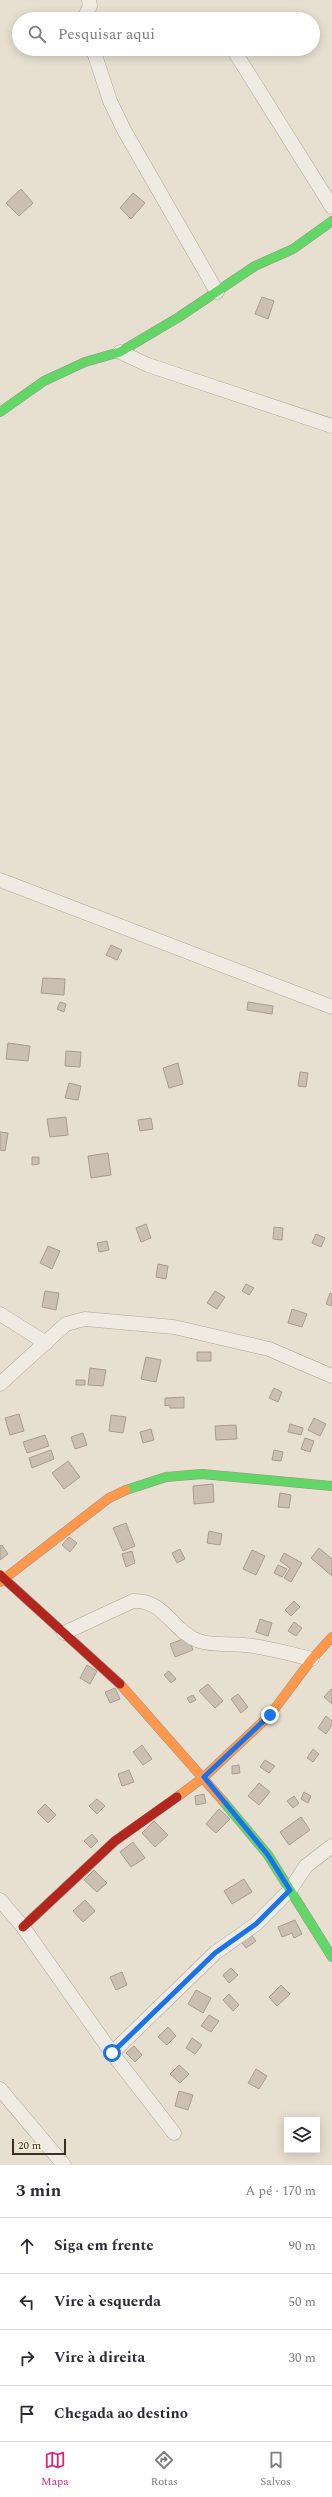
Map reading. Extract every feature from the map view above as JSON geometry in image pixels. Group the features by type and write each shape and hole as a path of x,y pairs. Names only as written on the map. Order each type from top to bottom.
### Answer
{"street":[{"path":"87,12 90,6 89,0"},
{"path":"95,56 110,101 124,130 217,292"},
{"path":"237,56 332,207"},
{"path":"0,412 44,381 86,362 120,352 179,318 255,266 293,249 332,221"},
{"path":"120,352 148,365 332,426"},
{"path":"0,880 332,1007"},
{"path":"0,1314 46,1342"},
{"path":"0,1384 66,1324 75,1320 174,1327 269,1349 332,1376"},
{"path":"332,1486 192,1473 157,1478 127,1488 109,1498 1,1579 114,1678 204,1777 268,1855 332,1957"},
{"path":"64,1633 133,1602 143,1601 154,1604 198,1640 211,1644 246,1645 312,1659"},
{"path":"23,1927 115,1841 204,1777 270,1715 312,1659 332,1637"},
{"path":"112,2053 215,1953 256,1924 290,1890 306,1866 332,1846"},
{"path":"0,1900 23,1927 112,2053 174,2133"},
{"path":"0,2089 64,2165"}],"building":[{"path":"21,189 33,203 19,216 6,203"},
{"path":"133,193 145,203 131,219 120,208"},
{"path":"262,297 274,301 268,319 255,314"},
{"path":"111,945 122,950 117,960 106,955"},
{"path":"43,978 65,979 64,995 41,993"},
{"path":"60,1002 66,1004 64,1012 57,1009"},
{"path":"248,1002 273,1006 272,1014 247,1010"},
{"path":"8,1043 30,1046 28,1061 6,1059"},
{"path":"66,1051 81,1052 80,1067 65,1066"},
{"path":"178,1063 183,1084 169,1088 163,1068"},
{"path":"300,1072 308,1073 306,1087 298,1086"},
{"path":"69,1083 81,1086 78,1100 65,1098"},
{"path":"66,1117 68,1135 50,1137 47,1119"},
{"path":"151,1118 153,1129 140,1131 138,1120"},
{"path":"0,1132 8,1133 5,1151 0,1150"},
{"path":"108,1153 111,1175 91,1178 88,1156"},
{"path":"32,1157 39,1157 39,1164 32,1165"},
{"path":"146,1224 151,1238 141,1242 136,1228"},
{"path":"274,1227 283,1228 282,1240 273,1239"},
{"path":"316,1234 325,1238 321,1247 312,1243"},
{"path":"107,1241 109,1250 99,1252 97,1243"},
{"path":"48,1246 60,1251 52,1269 40,1263"},
{"path":"158,1264 168,1266 166,1279 156,1277"},
{"path":"246,1284 254,1288 249,1295 242,1291"},
{"path":"45,1291 59,1293 56,1310 42,1307"},
{"path":"215,1291 225,1297 217,1309 207,1303"},
{"path":"330,1293 332,1294 332,1306 326,1304"},
{"path":"292,1309 307,1314 302,1327 288,1323"},
{"path":"197,1352 211,1352 211,1361 197,1361"},
{"path":"146,1357 161,1360 156,1382 141,1379"},
{"path":"90,1368 106,1370 103,1386 88,1385"},
{"path":"76,1380 85,1380 85,1385 76,1385"},
{"path":"274,1388 282,1392 278,1402 269,1398"},
{"path":"184,1397 184,1408 170,1408 170,1405 165,1406 165,1398"},
{"path":"19,1414 24,1431 10,1435 5,1418"},
{"path":"111,1415 126,1417 123,1433 109,1431"},
{"path":"314,1418 326,1424 320,1436 308,1430"},
{"path":"290,1424 303,1428 301,1435 288,1432"},
{"path":"236,1425 237,1439 216,1440 215,1426"},
{"path":"151,1429 154,1440 143,1443 140,1432"},
{"path":"83,1433 87,1445 75,1449 71,1437"},
{"path":"45,1435 49,1446 27,1453 23,1442"},
{"path":"305,1438 314,1441 310,1452 301,1449"},
{"path":"51,1450 54,1459 32,1468 29,1458"},
{"path":"274,1450 283,1452 281,1461 272,1460"},
{"path":"68,1461 80,1477 64,1489 52,1473"},
{"path":"213,1484 214,1502 194,1504 193,1486"},
{"path":"280,1493 291,1495 289,1508 278,1507"},
{"path":"126,1523 135,1546 123,1551 113,1528"},
{"path":"209,1531 222,1534 220,1545 207,1543"},
{"path":"69,1537 77,1543 70,1552 62,1545"},
{"path":"2,1545 8,1554 0,1560 0,1546"},
{"path":"319,1548 332,1559 332,1576 311,1558"},
{"path":"180,1549 185,1559 177,1563 172,1553"},
{"path":"252,1550 265,1556 256,1575 243,1569"},
{"path":"132,1551 135,1563 126,1567 122,1554"},
{"path":"284,1553 302,1563 291,1582 284,1578 290,1568 280,1561"},
{"path":"278,1565 287,1569 282,1577 274,1573"},
{"path":"294,1601 300,1607 291,1616 285,1610"},
{"path":"260,1619 272,1623 268,1636 256,1632"},
{"path":"294,1622 302,1628 296,1636 288,1631"},
{"path":"188,1637 193,1650 175,1657 170,1644"},
{"path":"87,1665 97,1671 90,1684 80,1678"},
{"path":"169,1671 176,1679 171,1683 164,1675"},
{"path":"208,1684 223,1701 215,1708 199,1691"},
{"path":"115,1688 120,1699 110,1703 105,1692"},
{"path":"331,1689 332,1690 332,1704 324,1697"},
{"path":"238,1694 248,1707 241,1713 231,1699"},
{"path":"193,1695 196,1700 190,1703 187,1698"},
{"path":"326,1716 332,1721 332,1725 326,1734 318,1728"},
{"path":"142,1745 152,1759 143,1765 133,1752"},
{"path":"313,1749 319,1754 313,1762 307,1758"},
{"path":"265,1760 275,1766 269,1773 260,1767"},
{"path":"239,1765 240,1773 232,1774 232,1766"},
{"path":"129,1770 134,1782 122,1786 118,1774"},
{"path":"259,1783 270,1792 259,1805 248,1796"},
{"path":"304,1792 311,1796 308,1803 301,1799"},
{"path":"204,1794 206,1803 196,1805 195,1796"},
{"path":"294,1796 299,1803 293,1808 287,1801"},
{"path":"97,1799 105,1806 97,1814 89,1806"},
{"path":"45,1804 56,1815 48,1823 37,1812"},
{"path":"219,1809 230,1819 216,1833 206,1824"},
{"path":"301,1817 310,1830 289,1845 280,1832"},
{"path":"154,1821 168,1835 155,1847 142,1833"},
{"path":"92,1834 98,1841 91,1848 84,1841"},
{"path":"133,1842 145,1858 131,1867 120,1852"},
{"path":"94,1870 107,1883 97,1892 84,1880"},
{"path":"244,1879 252,1892 232,1904 224,1891"},
{"path":"85,1900 95,1911 83,1922 73,1911"},
{"path":"295,1920 302,1934 294,1938 292,1933 282,1937 278,1927"},
{"path":"249,1932 256,1941 246,1948 239,1939"},
{"path":"231,1968 238,1975 229,1983 223,1975"},
{"path":"122,1972 127,1985 116,1990 110,1977"},
{"path":"281,1985 290,1994 277,2006 269,1997"},
{"path":"196,1990 211,1998 203,2013 188,2004"},
{"path":"229,1994 239,2005 233,2011 223,2000"},
{"path":"209,2015 219,2021 211,2032 201,2026"},
{"path":"168,2027 176,2036 167,2045 158,2037"},
{"path":"192,2038 202,2045 195,2054 186,2048"},
{"path":"134,2046 142,2055 135,2062 126,2053"},
{"path":"179,2065 189,2074 180,2083 170,2074"},
{"path":"256,2069 267,2076 259,2089 248,2083"},
{"path":"179,2091 193,2095 188,2110 175,2106"}],"traffic: fast":[{"path":"0,412 44,381 85,362 120,352 179,317 255,266 293,249 332,221"},
{"path":"126,1490 166,1477 202,1474 332,1486"},
{"path":"223,1801 268,1855 332,1957"}],"traffic: slow":[{"path":"0,1582 109,1498 126,1490"},
{"path":"177,1797 204,1777 270,1715 312,1659 332,1637"},
{"path":"120,1684 223,1801"}],"traffic: jam":[{"path":"0,1575 120,1684"},
{"path":"23,1927 115,1841 177,1797"}],"route":[{"path":"112,2053 174,1995 215,1953 256,1924 290,1890 268,1855 204,1777 270,1715"}]}
